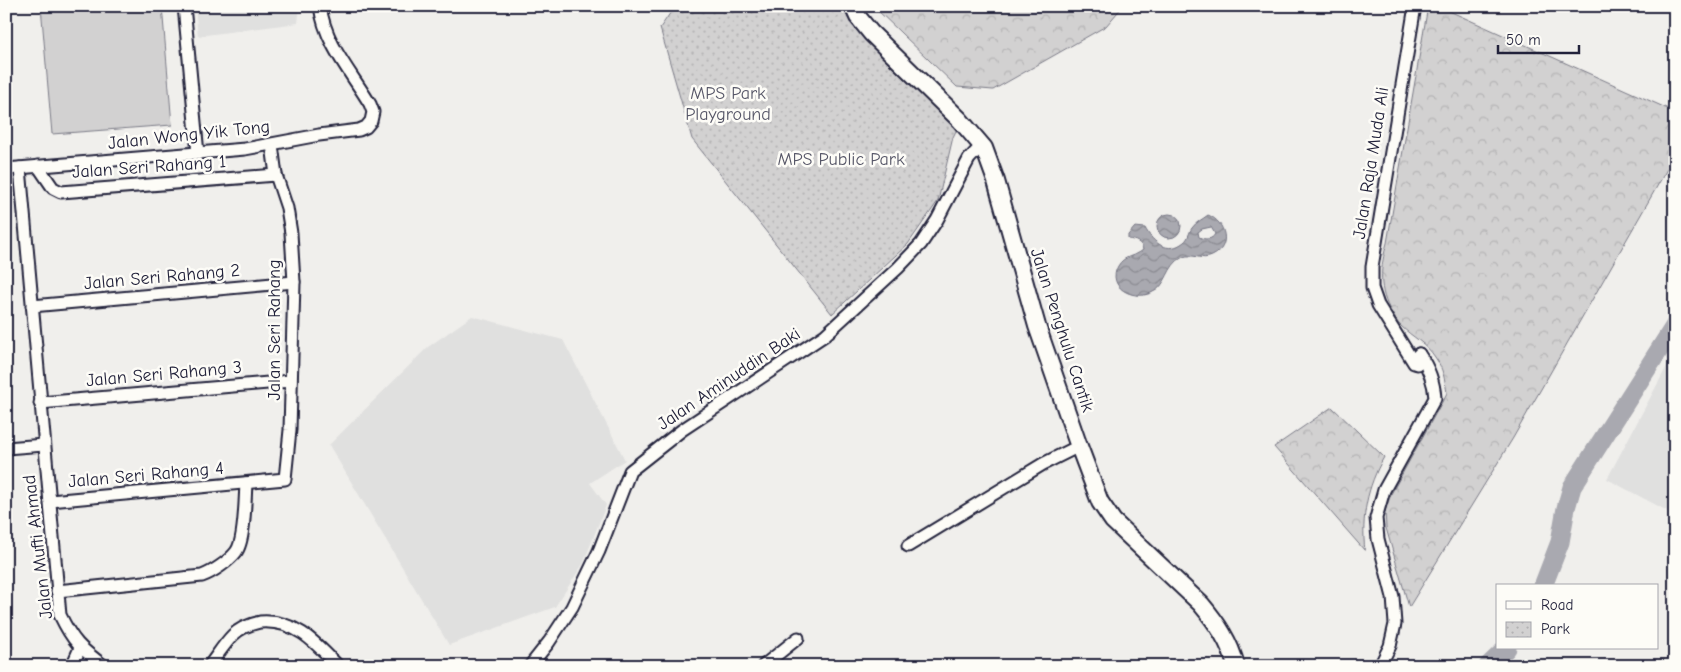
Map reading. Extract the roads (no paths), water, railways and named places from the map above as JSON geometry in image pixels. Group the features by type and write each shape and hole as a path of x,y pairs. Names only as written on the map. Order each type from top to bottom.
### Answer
{"street":[{"path":"184,6 198,154"},
{"name":"Jalan Wong Yik Tong","path":"6,167 20,168 198,154 272,145 319,135 359,130 366,127 372,121 373,112 370,104 332,46 322,21 320,6"},
{"name":"Jalan Penghulu Cantik","path":"854,6 858,17 870,33 960,120 982,145 996,180 1037,326 1078,446 1100,502 1113,522 1201,604 1222,632 1233,653 1236,666"},
{"name":"Jalan Raja Muda Ali","path":"1380,666 1390,646 1395,624 1393,597 1378,539 1376,518 1384,490 1435,398 1434,384 1427,365 1419,354 1420,361 1417,364 1414,363 1378,305 1372,288 1372,267 1415,6"},
{"name":"Jalan Seri Rahang","path":"246,483 286,478 290,430 294,282 287,208 276,175 272,145"},
{"name":"Jalan Aminuddin Baki","path":"530,666 549,642 572,607 599,551 630,471 682,430 825,335 891,274 920,244 937,220 969,159 982,145"},
{"name":"Jalan Seri Rahang 1","path":"38,166 53,188 61,192 276,175"},
{"name":"Jalan Mufti Ahmad","path":"20,168 60,615 68,632 80,648 104,666"},
{"name":"Jalan Seri Rahang 2","path":"32,306 294,282"},
{"name":"Jalan Seri Rahang 3","path":"40,402 291,381"},
{"path":"6,448 44,445"},
{"path":"908,546 1043,464 1078,446"},
{"path":"57,591 202,576 212,573 237,551 241,540 246,483"},
{"name":"Jalan Seri Rahang 4","path":"50,501 246,483"},
{"path":"209,666 234,634 251,624 269,622 290,625 312,639 338,666"},
{"path":"763,666 798,638"},
{"path":"72,666 80,648"}],"water":[{"path":"1164,214 1174,214 1181,221 1181,231 1174,238 1164,238 1157,231 1157,221"},
{"path":"1208,215 1219,223 1224,235 1222,247 1218,252 1208,257 1183,257 1173,265 1161,286 1151,293 1144,295 1129,294 1118,286 1115,274 1120,262 1143,250 1140,243 1128,239 1128,235 1135,227 1145,228 1157,242 1167,247 1172,247 1184,242 1194,226","holes":["1211,227 1215,234 1206,239 1199,237 1198,232"]}],"waterway":[{"path":"1544,584 1560,542 1572,487 1675,325"},
{"path":"1488,666 1505,650"}],"park label":[{"name":"MPS Park Playground","path":"728,104"},
{"name":"MPS Public Park","path":"841,159"}]}
